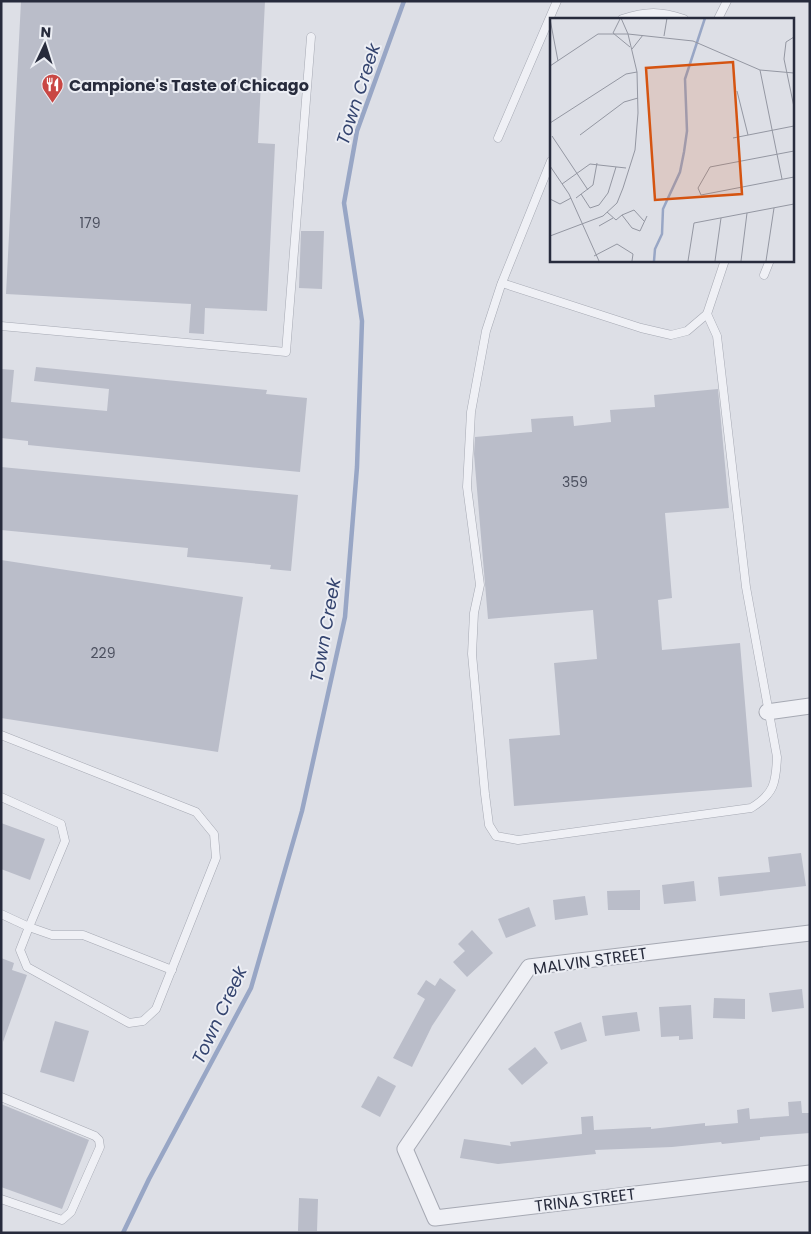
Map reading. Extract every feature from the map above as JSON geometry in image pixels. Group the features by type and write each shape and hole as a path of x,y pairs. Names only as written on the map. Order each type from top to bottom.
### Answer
{"street":[{"path":"767,712 810,706"},
{"name":"MALVIN STREET","path":"405,1149 529,967 810,933"},
{"name":"TRINA STREET","path":"405,1149 435,1218 810,1173"}],"lane":[{"path":"498,138 557,1"},
{"path":"718,18 727,1"},
{"path":"626,18 640,14 662,12 681,18"},
{"path":"1,326 286,352 311,37"},
{"path":"550,163 502,283 486,331 471,412 467,487 480,585 474,613 472,654 489,825 496,836 518,840 751,808 765,799 776,780 777,757 767,712 746,588 718,336 707,314"},
{"path":"502,283 642,328 671,335 687,331 707,314 725,261"},
{"path":"764,275 770,261"},
{"path":"1,735 196,812 214,834 216,858 156,1009 143,1021 129,1022 27,967 20,950 65,840 61,824 1,797"},
{"path":"1,914 52,935 83,935 172,970"},
{"path":"1,1097 95,1136 99,1140 100,1147 66,1218 57,1221 1,1198"}],"building":[{"path":"21,1 265,1 258,143 275,144 267,311 205,308 204,334 189,333 191,304 6,294"},
{"path":"301,231 324,231 322,289 299,288"},
{"path":"36,367 267,390 266,394 307,398 300,472 28,445 28,441 1,438 1,369 14,370 11,402 107,411 109,389 34,381"},
{"path":"718,389 729,508 665,513 672,598 658,600 662,650 740,643 752,787 514,806 509,739 560,735 554,663 597,659 593,610 488,619 474,454 475,437 532,432 531,419 573,416 574,426 611,422 610,410 655,407 654,395"},
{"path":"1,467 298,495 291,571 270,569 271,565 187,557 188,548 1,530"},
{"path":"1,560 243,597 218,752 1,718"},
{"path":"1,823 45,839 30,880 1,869"},
{"path":"801,853 806,886 720,896 718,877 770,872 768,857"},
{"path":"694,881 696,901 664,904 662,885"},
{"path":"640,890 640,910 608,910 607,891"},
{"path":"585,896 588,915 555,920 553,900"},
{"path":"529,907 536,926 506,938 498,919"},
{"path":"472,930 493,953 467,977 453,962 465,951 458,944"},
{"path":"1,958 14,963 12,970 27,975 3,1042"},
{"path":"440,978 456,990 432,1026 412,1067 393,1058 425,999 417,994 426,980 435,986"},
{"path":"802,989 804,1008 772,1012 769,993"},
{"path":"714,998 745,999 745,1019 713,1018"},
{"path":"691,1005 693,1039 679,1040 679,1036 661,1037 659,1007"},
{"path":"637,1012 640,1031 605,1036 602,1016"},
{"path":"55,1021 89,1031 74,1082 40,1072"},
{"path":"581,1022 587,1041 561,1050 554,1032"},
{"path":"535,1047 548,1063 522,1085 508,1069"},
{"path":"378,1076 396,1086 380,1117 361,1107"},
{"path":"801,1101 802,1113 810,1113 810,1133 760,1137 760,1140 722,1144 721,1142 672,1147 595,1150 596,1154 498,1164 460,1158 464,1139 511,1146 510,1142 582,1134 581,1117 593,1116 594,1130 651,1127 651,1129 705,1123 705,1126 738,1123 737,1110 749,1108 750,1119 789,1116 788,1102"},
{"path":"1,1104 89,1140 62,1209 1,1187"},
{"path":"299,1198 318,1199 317,1231 298,1231"}],"waterway":[{"name":"Town Creek","path":"123,1233 149,1179 251,988 302,811 345,617 357,467 362,321 344,203 357,131 404,1"}],"place":[{"name":"Campione's Taste of Chicago","path":"53,104"}]}
